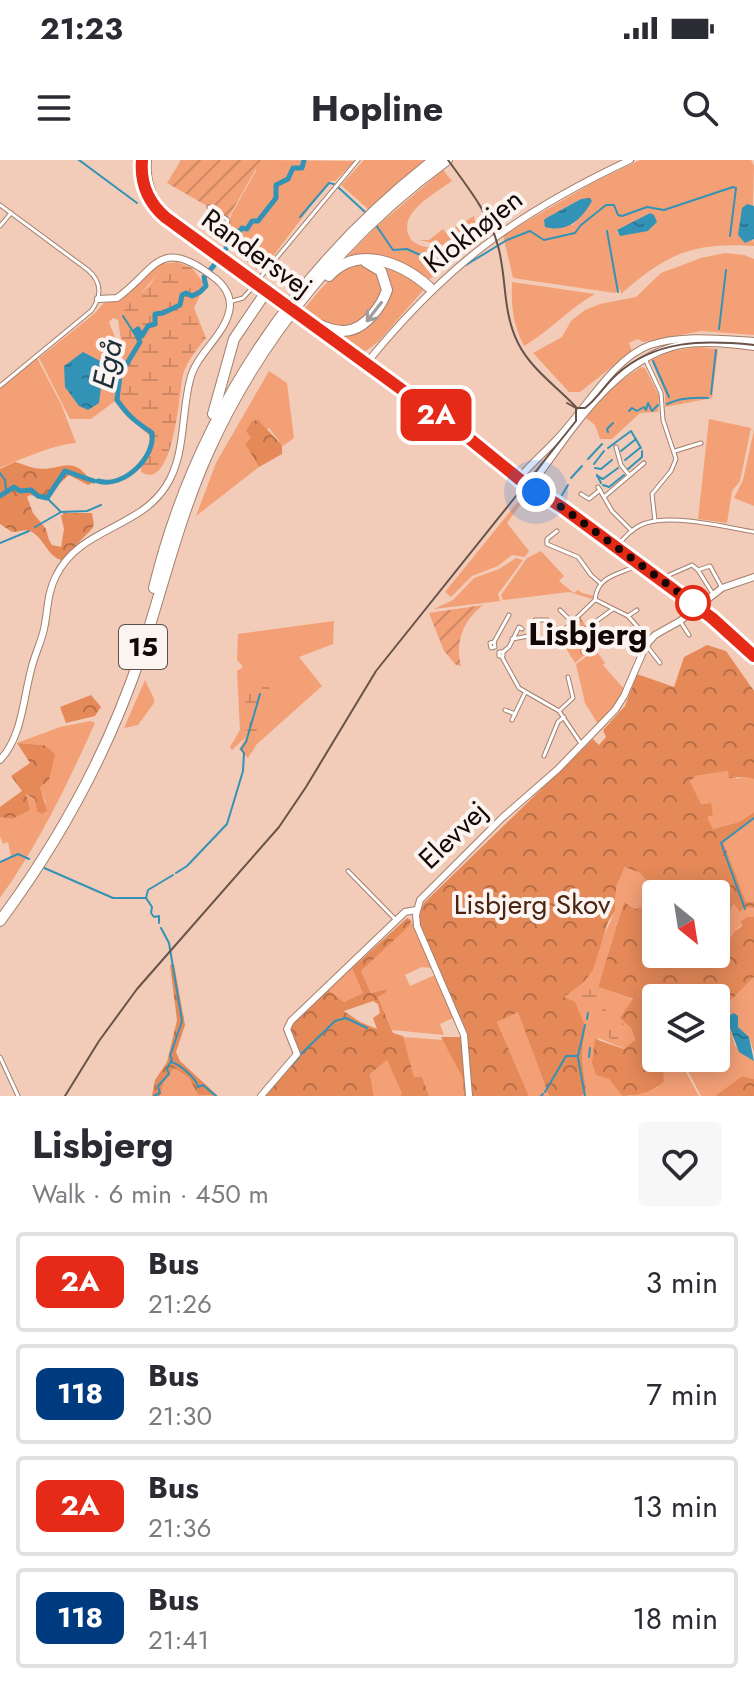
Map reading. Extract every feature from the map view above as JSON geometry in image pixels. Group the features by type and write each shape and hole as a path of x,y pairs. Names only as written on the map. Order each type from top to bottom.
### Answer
{"highway":[{"name":"15","path":"0,911 56,826 100,739 131,661 178,506 226,401 264,338 335,250 385,201 434,160"},
{"name":"15","path":"0,921 53,842 96,763 140,655 194,485 220,429 259,360 292,312 339,255 400,197 447,160"},
{"path":"259,360 328,276 348,262 368,259 404,268 431,288"},
{"path":"307,319 328,330 349,332 364,324 385,298 384,276 372,264 349,264 328,276"},
{"path":"161,559 176,506 219,398 229,351 240,328 267,291"}],"street":[{"name":"Randersvej","path":"145,160 142,179 157,210 728,630 754,656"},
{"path":"259,279 358,160"},
{"name":"Klokhøjen","path":"365,362 431,288 472,249 512,219 622,160"},
{"name":"Klokhøjen","path":"431,288 515,222 558,195 630,160"},
{"path":"0,205 94,275 99,285 98,299 87,314 0,386"},
{"path":"209,207 228,220 224,239 229,245 265,272"},
{"path":"0,226 11,213"},
{"path":"0,760 14,741 31,667 43,636 48,596 55,577 76,549 94,536 143,511 166,487 177,461 191,374 227,317 229,302 225,287 187,259 165,259 147,268 120,296 110,300 98,299"},
{"path":"229,302 243,298 252,288"},
{"path":"523,478 613,372 645,347 690,339 754,341"},
{"path":"531,485 555,450 607,387 662,351 692,343 754,347"},
{"path":"646,361 661,393 663,420 675,451 675,465 652,494 655,521"},
{"path":"675,451 701,443"},
{"path":"616,447 621,465 629,475"},
{"path":"604,497 644,463"},
{"path":"581,494 589,499 599,488 615,515 632,531"},
{"path":"616,547 632,531 655,521 699,523 754,532"},
{"path":"557,531 547,539 547,544 578,557 600,583"},
{"path":"667,576 689,565 698,570 713,594"},
{"path":"698,570 710,566 722,588"},
{"path":"535,620 548,620 561,633 595,600 600,583 632,568"},
{"path":"648,642 722,588 754,577"},
{"path":"595,600 628,616 660,663"},
{"path":"587,628 613,609"},
{"path":"560,610 571,621"},
{"path":"628,616 637,610"},
{"path":"509,615 494,645 514,682 525,693 559,711 582,745"},
{"path":"680,621 689,635"},
{"path":"501,654 519,627 522,629"},
{"path":"512,639 529,636"},
{"name":"Elevvej","path":"469,1096 464,1035 418,931 416,910 426,892 582,745 620,704 648,642"},
{"path":"559,711 573,698 568,677"},
{"path":"512,720 525,693"},
{"path":"505,710 515,714"},
{"path":"544,756 558,722 564,717"},
{"path":"348,871 396,920"},
{"path":"261,1096 297,1054 287,1033 288,1025 396,920 407,911 416,910"},
{"path":"0,1057 18,1096"}],"green space":[{"path":"181,160 271,160 264,173 256,169 228,218 167,183"},
{"path":"271,160 355,161 335,181 330,181 265,267 259,266 227,239 231,215 257,169 264,172"},
{"path":"364,160 424,160 368,209 341,185"},
{"path":"640,160 751,160 754,166 754,246 714,246 682,254 652,269 621,294 620,289 615,293 513,278 503,235 594,182","holes":["581,199 592,201 573,225 548,217","650,213 657,222 648,231 617,233 617,230"]},
{"path":"443,170 452,181 418,206 408,222 408,231 412,241 421,246 454,252 455,259 430,279 379,256 346,258 376,227"},
{"path":"474,216 476,227 464,226 463,236 459,239 463,238 465,227 477,228 478,216 489,234 469,248 419,240 429,240 443,229 446,233"},
{"path":"725,253 754,259 754,335 701,331 643,342 638,339 629,343 632,351 580,392 569,392 533,353 562,337 571,321 585,310 636,297 661,273"},
{"path":"177,262 192,268 203,282 194,308 206,338 183,375 168,455 161,468 152,475 141,472 149,435 123,410 116,395 124,360 117,341 121,340 118,320 162,267"},
{"path":"167,263 118,320 113,318 109,322 124,360 115,381 115,401 91,419 70,419 39,358 104,303 116,301 159,264"},
{"path":"383,263 425,288 379,341 363,353 327,332 343,335 384,301"},
{"path":"362,265 378,273 384,288 380,300 356,327 324,325 303,310 336,275"},
{"path":"512,282 595,294 524,346 514,315"},
{"path":"698,347 718,349 712,398 665,407 665,393 651,360 671,351"},
{"path":"37,358 61,404 76,443 47,449 0,468 0,389"},
{"path":"641,367 645,368 659,396 658,412 640,413 612,439 600,439 595,425 586,418 610,388"},
{"path":"269,371 287,383 294,438 283,446 269,428 245,444 259,467 196,516 216,463"},
{"path":"709,419 751,428 740,481 732,491 727,523 698,519"},
{"path":"258,420 282,445 282,454 259,467 245,444 251,438 246,431 252,421"},
{"path":"754,430 754,506 734,498 743,480"},
{"path":"15,462 43,469 72,466 85,473 92,483 88,485 69,475 44,498 27,497 52,545 61,547 64,529 61,516 64,513 92,513 94,525 91,530 61,560 32,532 12,532 0,524 0,469"},
{"path":"522,497 525,498 507,523 529,551 525,557 512,555 498,566 472,576 451,597 445,592"},
{"path":"541,551 564,576 559,581 574,593 578,590 594,596 592,599 569,592 503,600 501,595 527,558"},
{"path":"516,558 523,560 498,594 500,601 434,609 453,600 474,578 499,569"},
{"path":"483,605 462,632 459,648 461,666 456,665 444,651 429,613"},
{"path":"579,615 597,645 575,663 560,638"},
{"path":"334,621 333,644 299,657 322,686 257,744 248,758 239,749 247,736 232,750 230,747 240,730 237,671 243,667 237,660 238,634"},
{"name":"Lisbjerg Skov","path":"707,645 726,651 754,691 754,779 729,778 728,771 696,776 690,781 701,804 711,803 713,815 707,817 713,829 739,822 754,812 754,818 723,841 746,902 754,902 754,908 745,907 740,912 734,904 730,912 730,880 646,880 640,873 625,867 616,887 615,911 608,922 593,970 582,984 564,997 575,1002 585,1026 582,1059 586,1091 582,1096 549,1096 518,1012 497,1022 529,1096 470,1096 466,1038 420,930 420,912 424,903 593,739 599,745 606,737 603,730 625,706 637,674 674,687 684,657"},
{"path":"594,651 624,689 618,703 598,724 585,703 576,664"},
{"path":"145,680 154,703 138,725 124,728"},
{"path":"260,682 269,687 269,700 259,720 260,727 250,736 247,735 245,691"},
{"path":"91,695 101,707 95,716 66,723 60,707"},
{"path":"90,721 95,723 63,790 28,856 0,898 0,863 11,856 8,842 3,844 0,836 0,817 12,819 25,794 46,804 40,787 44,745 17,743 60,727"},
{"path":"17,743 44,745 55,754 49,780 40,787 47,811 42,814 37,811 35,799 26,794 30,810 12,819 0,817 0,807 22,791 11,776 30,763"},
{"path":"728,771 737,779 754,779 754,812 739,822 713,829 706,816 711,803 701,804 690,781 696,776"},
{"path":"754,818 754,902 746,902 723,841"},
{"path":"625,867 640,873 646,880 642,880 642,909 624,902 598,987 634,1000 621,1018 631,1028 635,1040 625,1049 598,1038 609,1079 622,1096 582,1096 586,1091 582,1059 584,1040 564,997 582,984 615,911 616,887"},
{"name":"Lisbjerg Skov","path":"624,902 635,909 642,908 642,968 730,968 730,938 742,926 741,921 754,917 754,977 730,1001 730,984 642,984 642,1072 663,1072 664,1082 644,1093 622,1096 609,1079 596,1075 592,1063 595,1039 624,1049 635,1040 631,1028 620,1018 633,999 598,987"},
{"path":"735,903 754,908 754,917 750,917 730,938 730,912"},
{"name":"Lisbjerg Skov","path":"407,918 411,920 409,926 361,971 371,993 386,989 387,992 378,997 393,1033 403,1036 414,1077 422,1077 429,1096 400,1096 402,1093 387,1060 370,1074 374,1096 263,1096 296,1059 290,1024 327,989 344,1002 363,993 352,968","holes":["373,1001 378,1004 380,1013 373,1018 377,1029 344,1011"]},
{"path":"411,920 432,968 422,967 405,975 410,986 435,975 453,1013 453,1018 440,1024 444,1035 392,1030 378,997 387,992 385,989 371,993 361,971"},
{"path":"174,964 185,1025 176,1052 180,1061 218,1096 198,1095 189,1078 174,1068 164,1082 160,1096 152,1096 155,1080 167,1062 177,1020 170,965"},
{"path":"352,968 364,993 344,1002 327,989"},
{"path":"754,977 754,1052 749,1037 738,1027 738,1016 730,1028 730,1001"},
{"path":"586,988 594,992 605,1010 615,1014 633,1036 631,1042 620,1045 604,1034 608,1020 586,1010 581,1003 579,997"},
{"path":"518,1011 549,1096 529,1096 497,1022"},
{"path":"730,1028 735,1046 754,1061 754,1079 742,1076 715,1096 701,1096 688,1072 730,1072"},
{"path":"403,1037 443,1040 462,1077 464,1096 429,1096 422,1077 414,1077"},
{"path":"441,1037 462,1037 468,1096 464,1096 462,1077"},
{"path":"387,1060 403,1093 400,1096 374,1096 370,1074"},
{"path":"174,1068 189,1078 198,1095 211,1096 160,1096 164,1082"},
{"path":"663,1072 686,1072 699,1096 631,1096 657,1088 663,1082"},
{"path":"742,1076 754,1079 754,1096 715,1096"}],"water":[{"path":"590,198 592,201 588,208 573,223 560,228 545,227 544,220 548,217 581,199"},
{"path":"747,204 754,206 754,239 745,243 738,235 742,208"},
{"path":"650,213 657,222 648,231 620,236 617,230"},
{"path":"83,352 104,363 99,403 88,410 79,406 65,387 64,366"},
{"path":"734,1013 738,1016 738,1027 749,1037 754,1061 739,1052 730,1028 730,1015"}],"waterway":[{"path":"79,160 137,203"},
{"name":"Egå","path":"224,251 242,228 247,229 252,221 258,221 276,198 276,185 288,179 293,168 302,168 304,160"},
{"path":"300,217 329,183 334,184"},
{"path":"466,265 507,240 530,231 544,240 575,233 606,205 614,205 618,215 622,216 647,207 664,210 733,187 736,188 730,236"},
{"path":"339,188 365,212"},
{"path":"376,225 393,250 407,249 429,259"},
{"path":"607,231 618,292"},
{"path":"435,261 449,262"},
{"name":"Egå","path":"98,481 108,482 127,476 143,461 152,442 152,433 125,411 117,400 120,375 140,342 135,331 138,329 142,336 148,326 155,324 155,314 180,305 182,295 186,293 192,296 200,292 206,286 204,277 216,263"},
{"path":"719,329 726,270"},
{"path":"123,316 134,333"},
{"path":"711,394 716,350"},
{"path":"653,361 669,397"},
{"path":"667,404 686,398 708,398"},
{"path":"629,411 644,407 646,410 648,403 652,411 658,405"},
{"path":"608,432 613,423"},
{"path":"608,448 631,431 641,448"},
{"path":"621,451 636,439"},
{"path":"588,459 602,444"},
{"path":"625,460 640,448"},
{"path":"594,464 604,451"},
{"path":"628,469 642,457 642,451"},
{"path":"595,468 601,469 612,460"},
{"path":"571,478 582,466"},
{"path":"597,476 603,479 618,468"},
{"name":"Egå","path":"0,496 14,487 20,491 31,490 47,498 65,471 94,481"},
{"path":"0,473 6,490"},
{"path":"597,475 601,483"},
{"path":"603,485 609,487 624,475"},
{"path":"562,495 568,485"},
{"path":"47,498 60,511"},
{"path":"35,527 61,512 87,511 101,505"},
{"path":"0,543 29,531"},
{"path":"176,873 187,866 227,824 243,771 244,753 241,749 246,742 260,694"},
{"path":"745,909 721,843 754,818"},
{"path":"0,862 18,854 29,859"},
{"path":"42,867 113,898 146,898 152,907 151,913 154,917 159,916 159,923"},
{"path":"146,898 148,890 173,875"},
{"path":"154,1096 160,1093 158,1086 169,1074 170,1056 182,1021 169,943 161,928"},
{"path":"587,1019 588,1013"},
{"path":"300,1055 335,1021 346,1018 367,1028"},
{"path":"545,1092 566,1056 578,1056 585,1025"},
{"path":"589,1057 590,1048"},
{"path":"292,1065 299,1057"},
{"path":"578,1058 585,1096"},
{"path":"171,1062 188,1072 198,1087 203,1085 216,1096"}],"tram line":[{"path":"65,1096 99,1041 137,989 279,827 376,671 576,421 576,407 537,369 518,343 509,319 501,258 494,234 477,201 448,160"},
{"path":"567,403 576,408 585,408 631,363 664,348 699,343 754,345"}],"bus line":[{"name":"2A","path":"142,160 142,179 146,191 151,202 165,217 712,618 754,656"}],"district":[{"name":"Lisbjerg","path":"588,634"}],"route":[{"path":"536,492 563,508 693,603"}]}
